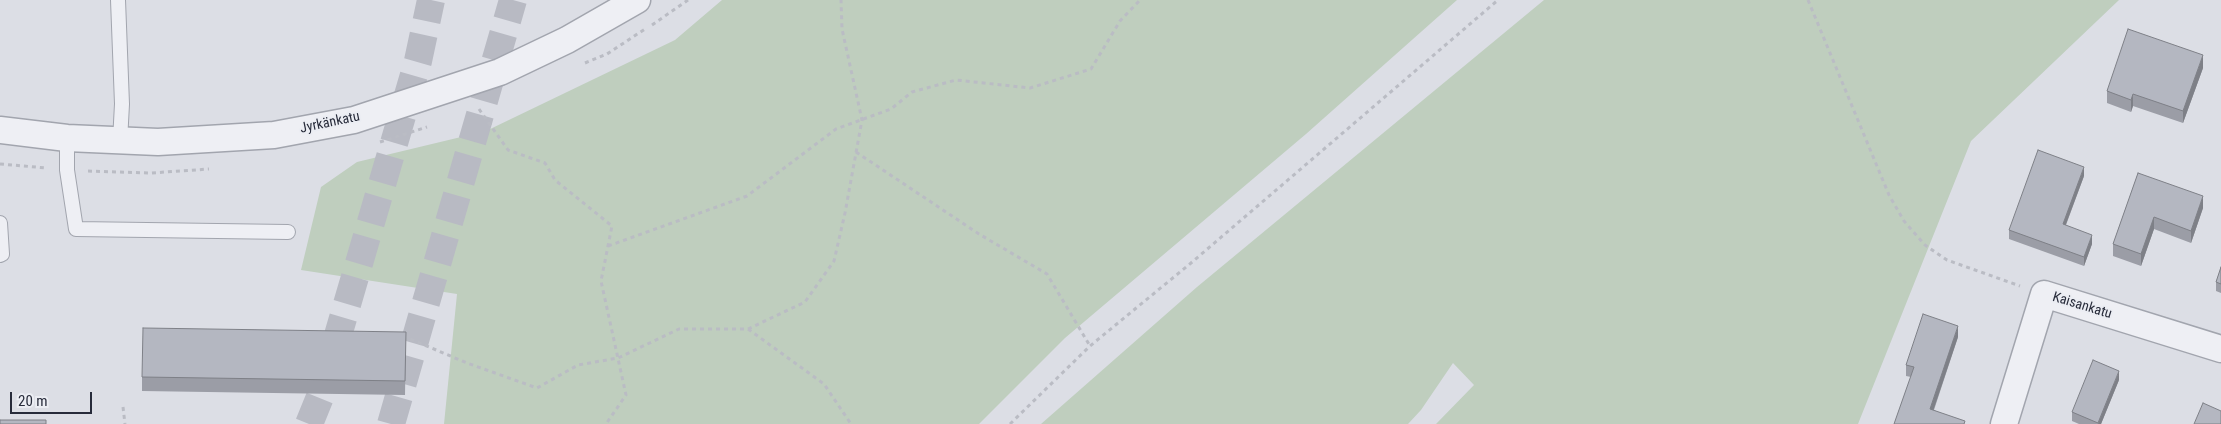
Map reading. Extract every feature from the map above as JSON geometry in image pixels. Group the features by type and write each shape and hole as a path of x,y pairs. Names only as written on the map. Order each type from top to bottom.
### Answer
{"street":[{"name":"Jyrkänkatu","path":"0,130 67,138 158,142 274,135 354,120 500,72 567,40 637,0"},
{"name":"Kaisankatu","path":"2004,424 2044,294 2221,349"}],"lane":[{"path":"118,0 122,104 120,141"},
{"path":"67,138 67,170 76,229 288,232"},
{"path":"0,223 2,254 0,255"}],"path":[{"path":"398,334 466,363 537,388 578,365 618,358 680,329 748,329 805,302 834,261 862,120 842,29 841,0"},
{"path":"608,246 747,196 836,129 891,109 912,92 956,80 1030,88 1091,69 1120,21 1140,0"},
{"path":"1010,424 1090,346 1191,263 1498,0"},
{"path":"1808,0 1889,195 1904,221 1925,245 1947,260 2044,294"},
{"path":"479,110 508,150 545,163 555,180 612,226 600,281 626,395 606,424"},
{"path":"856,152 979,234 1047,274 1090,346"},
{"path":"748,329 824,384 851,424"},
{"path":"123,407 125,424"}],"green space":[{"path":"722,0 1457,0 1306,134 1065,338 979,424 444,424 457,294 301,270 321,187 357,162 486,131 675,40"},
{"path":"1544,0 2119,0 1971,141 1858,424 1436,424 1474,385 1453,363 1421,410 1408,424 1041,424 1197,287"}],"building":[{"path":"2128,29 2203,55 2183,111 2133,94 2131,100 2107,91"},
{"path":"2038,150 2084,167 2063,224 2092,235 2084,257 2009,230"},
{"path":"2138,173 2203,196 2191,231 2154,217 2141,254 2113,244"},
{"path":"2221,267 2221,284 2216,282"},
{"path":"1923,314 1958,326 1930,409 1965,421 1964,424 1894,424 1914,367 1906,365"},
{"path":"143,328 406,332 405,381 142,377"},
{"path":"2093,360 2119,371 2098,423 2072,412"},
{"path":"2203,403 2221,411 2221,424 2194,424"},
{"path":"0,420 46,420 46,424 0,424"}],"tunnel":[{"path":"309,424 320,397 418,61 431,0"},
{"path":"391,424 513,0"}]}
